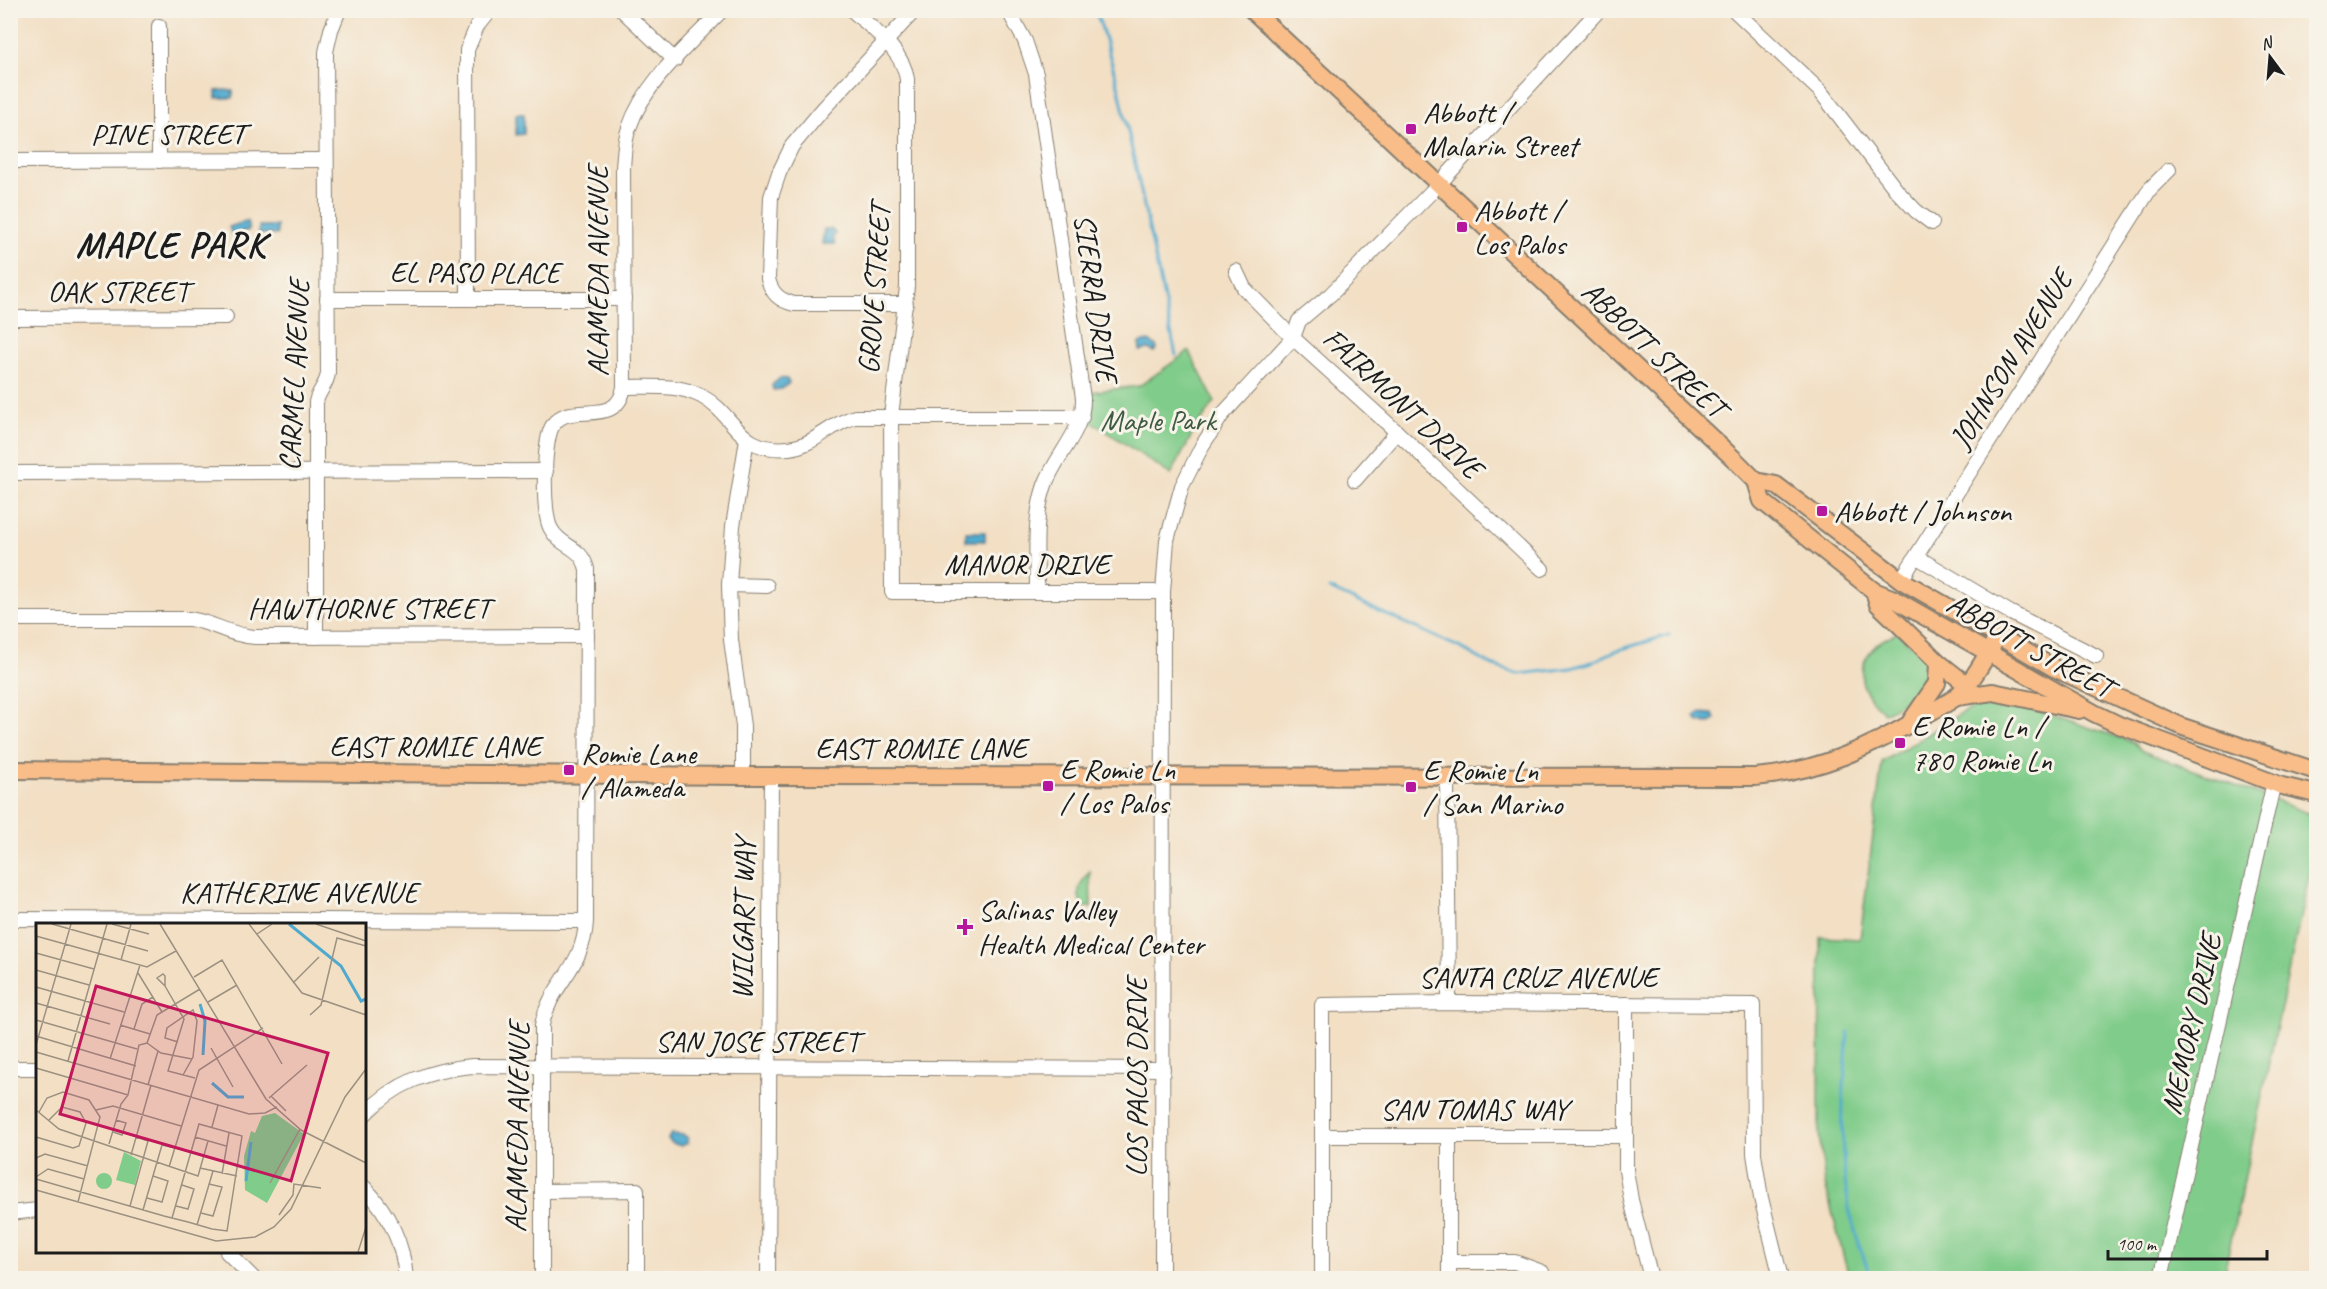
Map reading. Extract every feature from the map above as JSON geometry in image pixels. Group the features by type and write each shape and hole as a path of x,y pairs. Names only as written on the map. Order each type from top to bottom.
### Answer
{"main road":[{"name":"ABBOTT STREET","path":"1252,10 1756,481 1762,501 1874,591 1894,599 2119,725 2282,786 2316,794"},
{"name":"ABBOTT STREET","path":"1756,481 1776,485 1901,580 2054,668 2183,727 2316,771"},
{"path":"1874,591 1878,604 1938,662 1961,690 1994,692 2094,712"},
{"name":"EAST ROMIE LANE","path":"10,770 743,776 1163,775 1737,778 1772,776 1834,761 1908,725 1961,690 1998,636"},
{"path":"1908,725 1937,683 1938,662"}],"street":[{"name":"CARMEL AVENUE","path":"316,637 317,397 326,383 328,373 326,52 339,10"},
{"path":"468,299 468,50 477,26 490,10"},
{"path":"622,10 675,60"},
{"name":"ALAMEDA AVENUE","path":"542,1278 544,1013 554,993 579,956 584,942 586,921 585,564 579,553 556,537 549,528 546,471 548,440 554,422 570,414 605,411 622,395 624,387 623,180 625,141 632,120 643,100 675,60 722,10"},
{"name":"GROVE STREET","path":"852,10 886,42 902,63 907,79 906,304 891,416 892,592"},
{"path":"906,304 794,304 774,294 768,279 771,197 784,160 803,130 915,10"},
{"name":"SIERRA DRIVE","path":"1008,10 1025,41 1039,91 1083,398 1082,417 1045,486 1038,522 1037,591"},
{"name":"LOS PALOS DRIVE","path":"1162,1278 1163,592 1164,563 1170,527 1182,486 1194,459 1222,415 1293,338 1299,321 1331,294 1439,184 1599,10"},
{"path":"1734,10 1820,92 1897,191 1916,211 1932,223"},
{"path":"159,26 159,161"},
{"name":"PINE STREET","path":"10,161 326,160"},
{"name":"JOHNSON AVENUE","path":"1901,580 2151,189 2169,170"},
{"name":"FAIRMONT DRIVE","path":"1236,271 1244,288 1293,338 1542,568"},
{"name":"EL PASO PLACE","path":"327,299 624,299"},
{"name":"OAK STREET","path":"10,318 226,317"},
{"path":"624,387 671,387 695,393 716,406 747,439 768,447 790,448 810,442 847,419 855,417 1082,417"},
{"path":"1355,480 1397,432"},
{"path":"743,776 741,710 731,640 729,585 733,526 747,439"},
{"path":"10,473 546,471"},
{"path":"1917,557 2011,613 2096,656"},
{"path":"729,585 767,586"},
{"name":"MANOR DRIVE","path":"892,592 1163,592"},
{"name":"HAWTHORNE STREET","path":"10,619 189,619 207,622 245,637 586,636"},
{"name":"WILGART WAY","path":"768,1278 771,776"},
{"path":"1447,777 1449,1003"},
{"name":"MEMORY DRIVE","path":"2161,1278 2274,782"},
{"name":"KATHERINE AVENUE","path":"10,919 586,921"},
{"name":"SANTA CRUZ AVENUE","path":"1322,1136 1322,1005 1449,1003 1753,1005 1754,1154 1761,1198 1781,1278"},
{"path":"1626,1004 1628,1183 1651,1278"},
{"name":"SAN JOSE STREET","path":"366,1113 408,1081 429,1073 472,1066 1163,1069"},
{"path":"10,1068 36,1068"},
{"path":"1322,1136 1322,1278"},
{"name":"SAN TOMAS WAY","path":"1322,1136 1626,1136"},
{"path":"1449,1136 1449,1278"},
{"path":"366,1188 378,1202 395,1231 406,1278"},
{"path":"542,1191 637,1190 637,1278"},
{"path":"10,1213 36,1210"},
{"path":"229,1253 253,1278"},
{"path":"1449,1262 1515,1262 1542,1272"}],"green space":[{"name":"Maple Park","path":"1189,351 1215,402 1194,431 1171,475 1091,421 1093,407 1091,392 1139,386"},
{"path":"1898,633 1923,656 1929,666 1930,675 1920,691 1884,713 1870,698 1863,685 1863,666 1867,657 1880,642"},
{"path":"2003,702 2020,705 2133,742 2142,751 2316,816 2316,844 2223,1278 1849,1278 1825,1184 1819,1133 1820,937 1860,939 1882,762 1963,712 1983,704"},
{"path":"1090,871 1091,907 1083,907 1080,902 1079,888"}],"water":[{"path":"216,91 233,91 233,98 216,98"},
{"path":"516,114 524,114 524,134 516,135"},
{"path":"247,221 249,230 232,235 229,227"},
{"path":"259,226 277,226 277,235 259,234"},
{"path":"824,229 831,229 836,234 833,237 835,244 822,244"},
{"path":"1148,341 1156,345 1157,349 1154,352 1148,349 1140,351 1139,343"},
{"path":"780,378 787,379 789,383 782,389 773,390 772,385"},
{"path":"966,532 985,532 985,541 966,541"},
{"path":"1699,713 1713,714 1715,719 1710,723 1698,722 1695,717"},
{"path":"671,1134 684,1135 688,1138 688,1143 681,1146 672,1143 668,1139"}],"waterway":[{"path":"1095,10 1119,89 1176,355"},
{"path":"1329,589 1463,649 1491,665 1519,674 1572,668 1615,651 1669,635"},
{"path":"1848,1032 1843,1098 1846,1186 1851,1217 1871,1278"}],"place":[{"name":"Abbott / Malarin Street","path":"1411,129"},
{"name":"Abbott / Los Palos","path":"1462,227"},
{"name":"Abbott / Johnson","path":"1822,511"},
{"name":"E Romie Ln / 780 Romie Ln","path":"1900,743"},
{"name":"Romie Lane / Alameda","path":"569,770"},
{"name":"E Romie Ln / Los Palos","path":"1048,786"},
{"name":"E Romie Ln / San Marino","path":"1411,787"},
{"name":"Salinas Valley Health Medical Center","path":"965,927"}],"district":[{"name":"MAPLE PARK","path":"171,244"}]}
